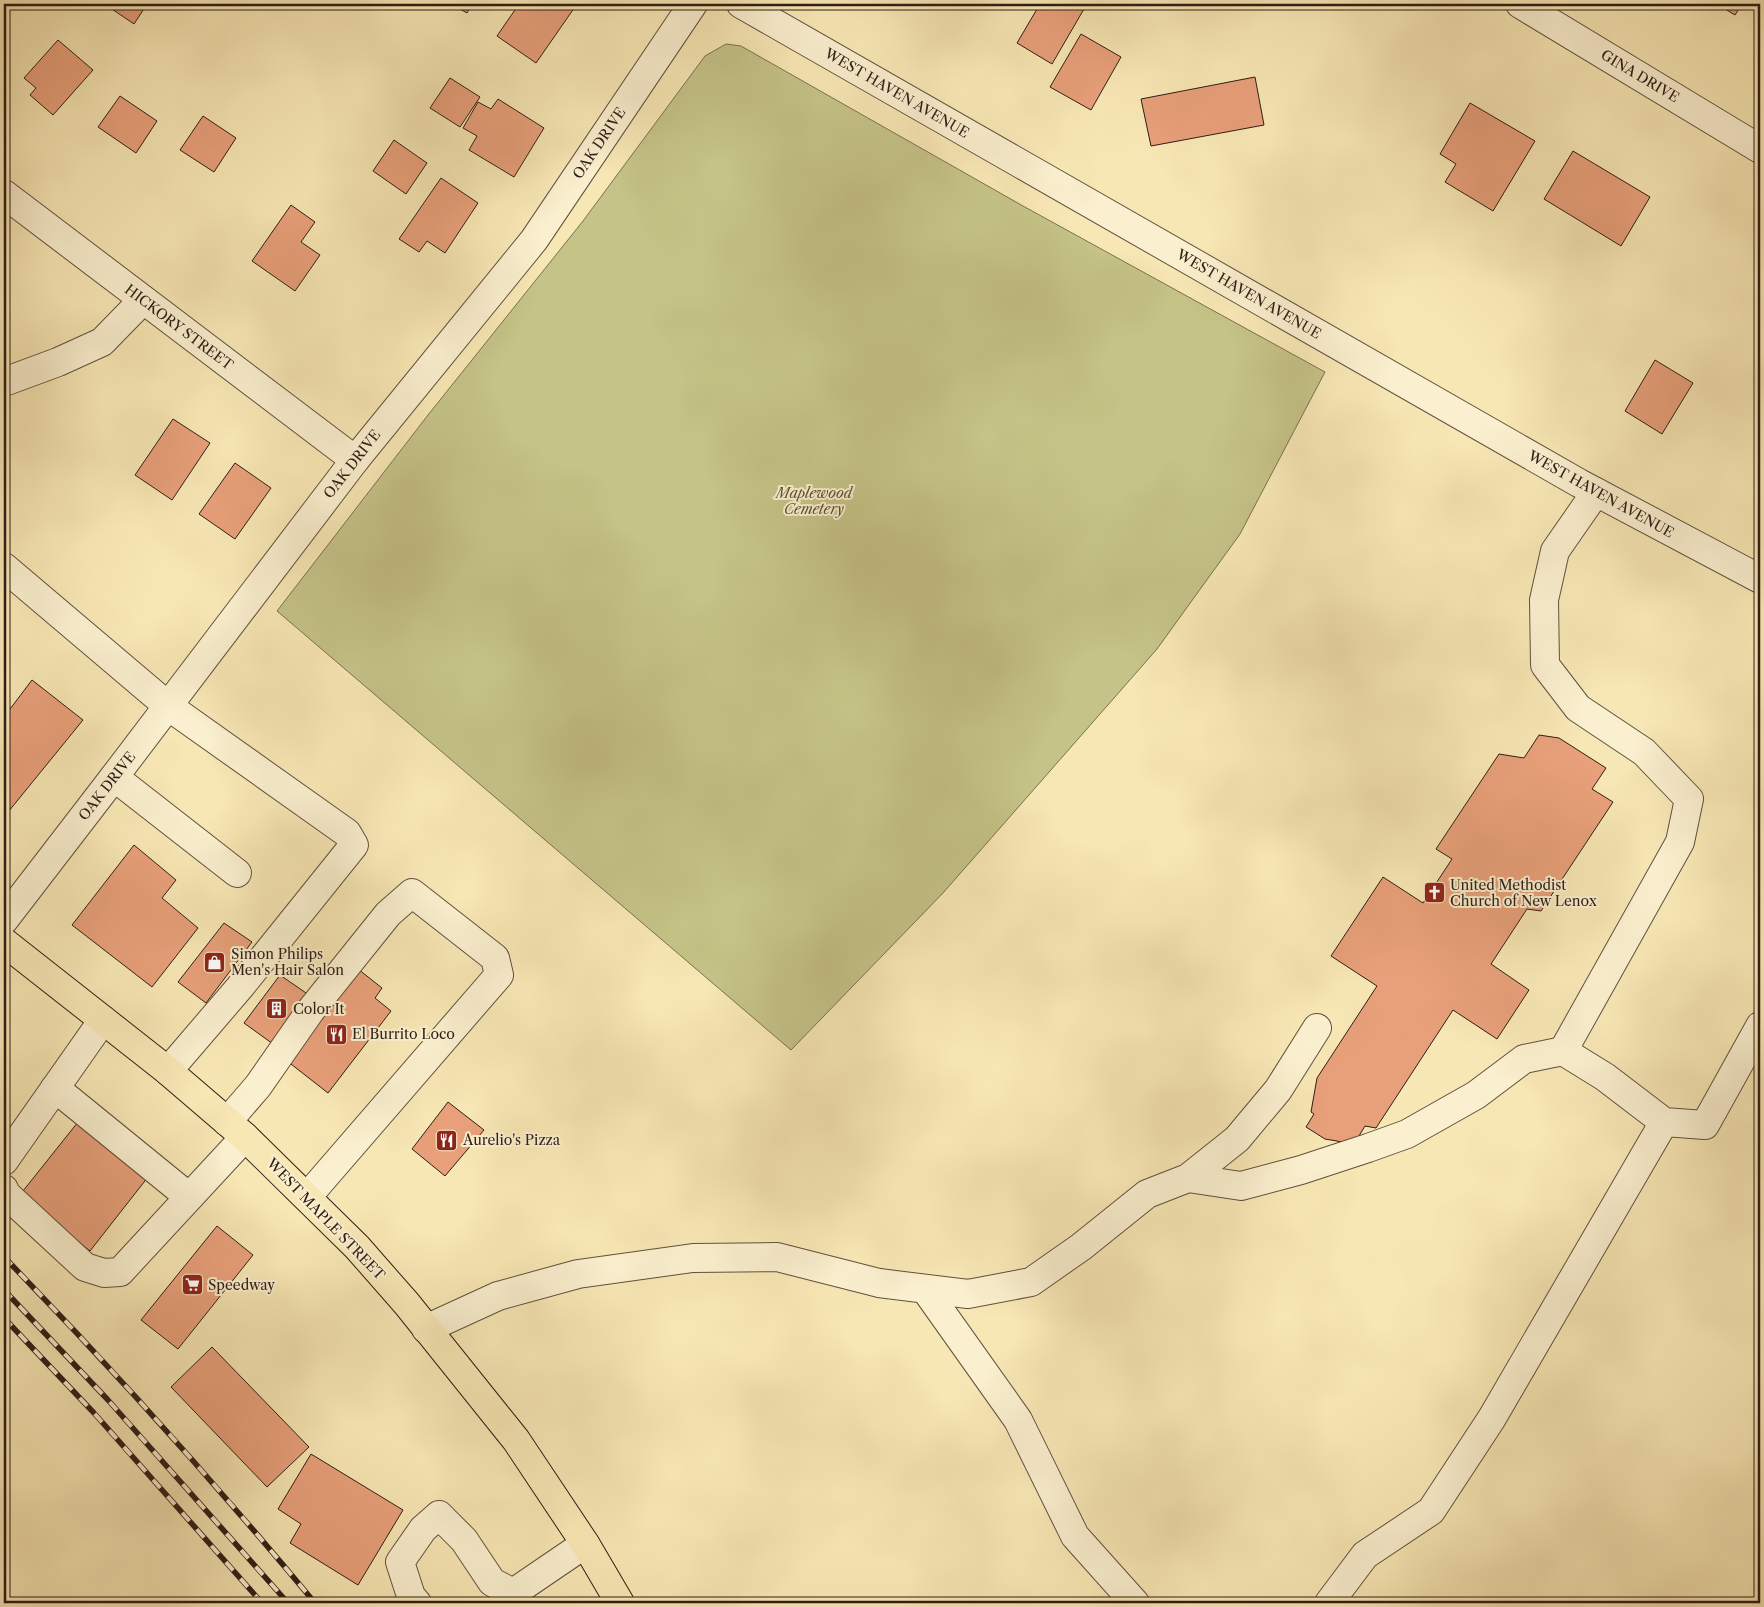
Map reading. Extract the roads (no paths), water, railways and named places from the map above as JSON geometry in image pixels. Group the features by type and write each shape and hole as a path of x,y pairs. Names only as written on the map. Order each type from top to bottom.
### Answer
{"main road":[{"name":"WEST MAPLE STREET","path":"4,942 168,1071 236,1130 357,1247 516,1440 585,1544 620,1603"}],"street":[{"name":"OAK DRIVE","path":"4,920 355,460 534,240 693,4"},
{"name":"WEST HAVEN AVENUE","path":"741,4 1596,492 1760,579"},
{"name":"GINA DRIVE","path":"1520,4 1760,149"},
{"name":"HICKORY STREET","path":"4,194 355,460"},
{"path":"4,382 58,362 102,342 143,300"},
{"path":"1563,1051 1680,842 1689,799 1644,752 1578,708 1545,665 1544,600 1554,551 1596,492"},
{"path":"4,567 168,706 346,833 354,845 240,987 168,1071"},
{"path":"114,777 237,873"},
{"path":"4,1189 6,1194 85,1266 104,1273 120,1272 189,1197 236,1130 258,1086 311,1010 388,914 412,893 495,958 499,975 307,1197"},
{"path":"4,1161 102,1020"},
{"path":"1188,1178 1241,1186 1301,1170 1368,1148 1407,1134 1476,1095 1524,1059 1563,1051 1605,1077 1664,1122 1705,1125 1760,1026"},
{"path":"426,1329 498,1296 578,1274 692,1258 777,1257 879,1283 968,1294 1031,1282 1081,1247 1147,1194 1188,1178 1237,1140 1278,1090 1317,1028"},
{"path":"55,1088 189,1197"},
{"path":"1329,1603 1365,1555 1431,1511 1492,1418 1664,1122"},
{"path":"925,1288 1018,1420 1075,1536 1135,1603"},
{"path":"417,1603 411,1596 400,1562 423,1529 439,1515 464,1540 492,1582 515,1598 585,1544"}],"railway":[{"path":"4,1257 163,1427 315,1603"},
{"path":"4,1290 108,1400 288,1603"},
{"path":"4,1318 94,1413 262,1603"}],"place":[{"name":"United Methodist Church of New Lenox","path":"1434,893"},
{"name":"Simon Philips Men's Hair Salon","path":"215,962"},
{"name":"Color It","path":"277,1009"},
{"name":"El Burrito Loco","path":"336,1034"},
{"name":"Aurelio's Pizza","path":"447,1140"},
{"name":"Speedway","path":"192,1285"}],"park label":[{"name":"Maplewood Cemetery","path":"814,502"}]}
